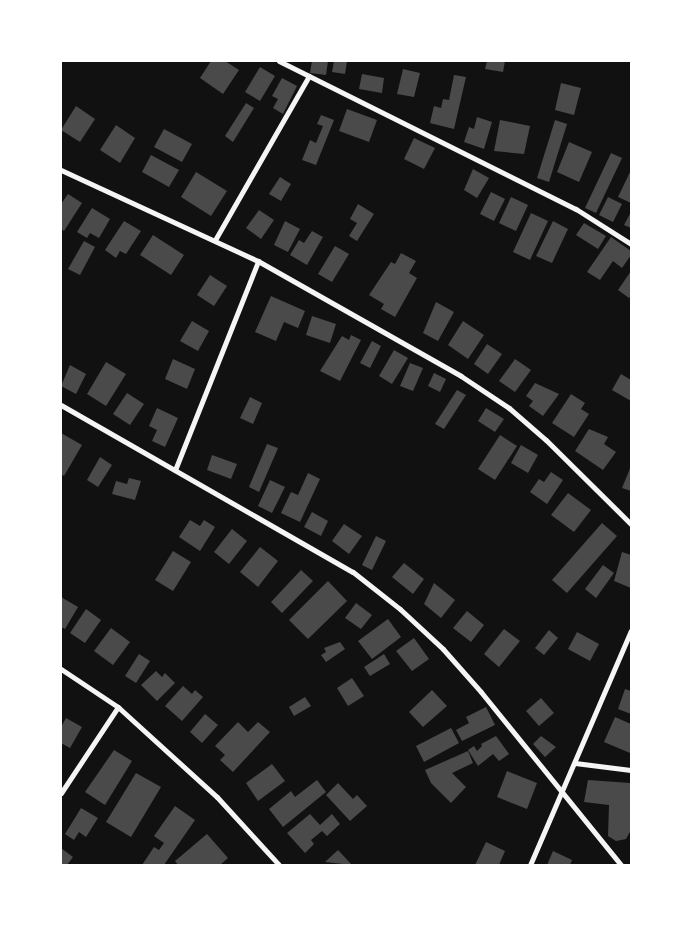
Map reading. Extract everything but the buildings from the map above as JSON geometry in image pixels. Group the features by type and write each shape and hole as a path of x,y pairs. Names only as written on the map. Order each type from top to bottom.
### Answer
{"street":[{"path":"280,61 576,209 631,244"},
{"path":"215,240 309,76"},
{"path":"61,170 215,240 258,262 461,376 509,408 580,470 631,524"},
{"path":"175,470 258,262"},
{"path":"61,405 353,572 400,609 443,649 481,692 621,865"},
{"path":"530,865 631,631"},
{"path":"61,669 118,707 217,797 279,865"},
{"path":"61,793 118,707"},
{"path":"574,763 631,770"}]}
